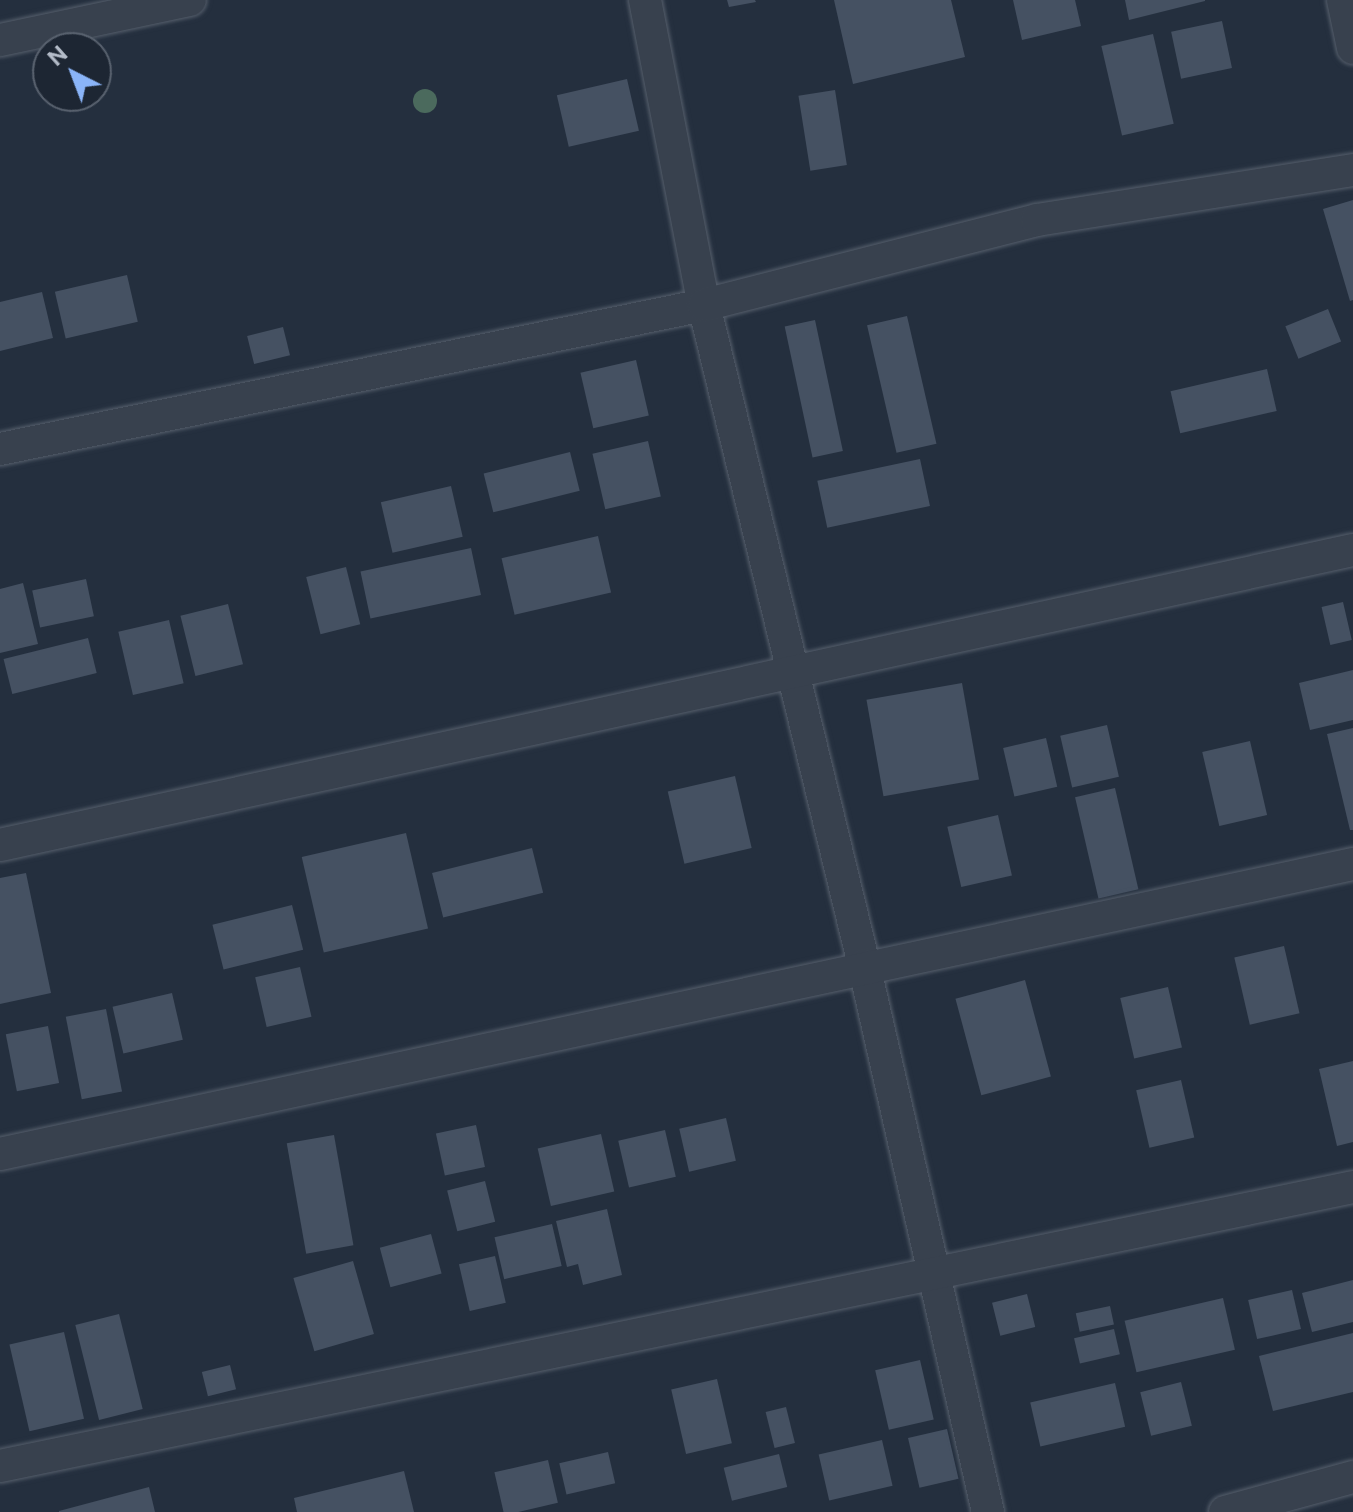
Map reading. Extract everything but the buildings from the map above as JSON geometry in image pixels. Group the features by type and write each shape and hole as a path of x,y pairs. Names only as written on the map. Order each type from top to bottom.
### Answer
{"street":[{"path":"0,40 190,0"},
{"path":"645,0 704,305 936,1270 988,1512"},
{"path":"1343,0 1353,48"},
{"path":"0,449 704,305 1037,220 1353,170"},
{"path":"0,845 795,675 1353,550"},
{"path":"0,1154 864,965 1353,864"},
{"path":"0,1466 936,1270 1353,1187"},
{"path":"1225,1512 1353,1477"}]}
